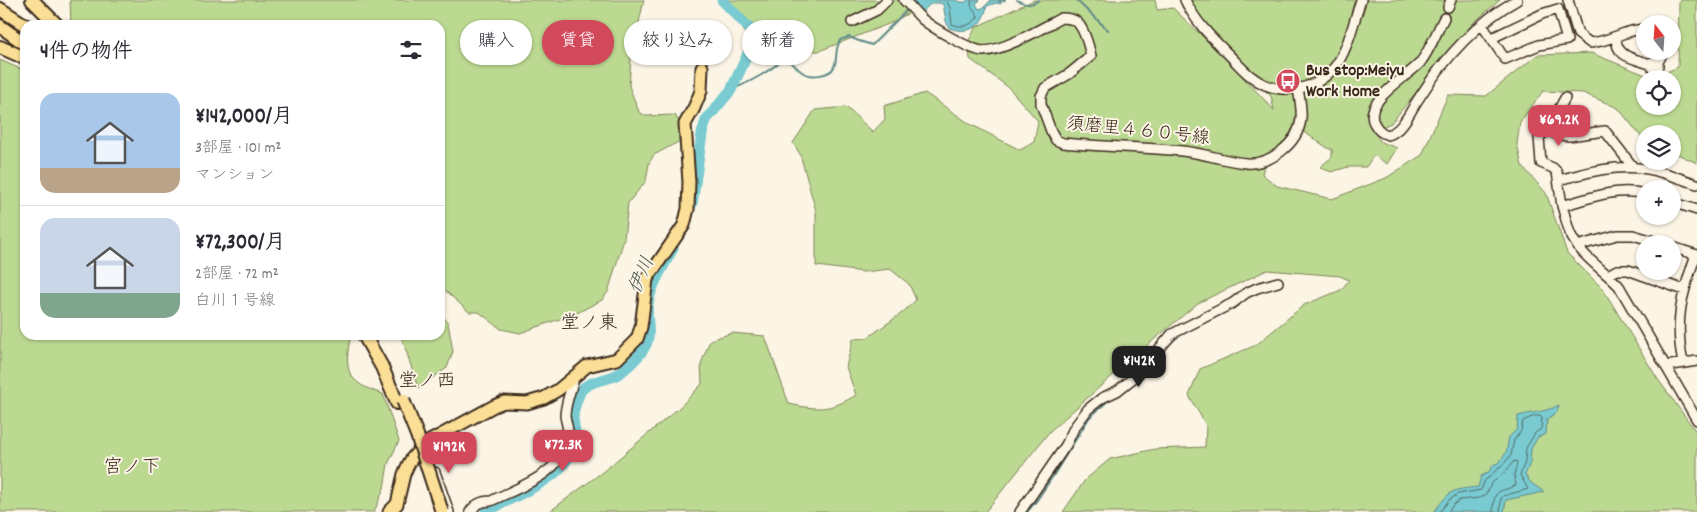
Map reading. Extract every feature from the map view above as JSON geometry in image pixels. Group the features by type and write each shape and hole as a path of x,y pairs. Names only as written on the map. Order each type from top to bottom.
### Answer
{"highway":[{"path":"32,0 52,20"},
{"path":"0,9 20,22"},
{"path":"0,26 20,40"},
{"path":"0,47 20,56"},
{"path":"367,340 417,435 442,512"},
{"path":"375,340 400,402 434,512"}],"main road":[{"path":"389,512 397,504 408,465 426,443 504,402 527,403 544,398 558,390 587,366 617,359 637,339 641,327 647,279 684,225 688,209 689,182 685,124 694,108 700,91 702,67"}],"street":[{"path":"852,22 878,10 887,0"},
{"path":"1185,0 1204,30 1252,78 1276,88 1298,89 1310,85 1333,70 1346,46 1362,0"},
{"path":"1444,18 1421,61 1409,74 1380,97 1374,106 1373,121 1381,133 1388,135 1398,130 1442,64 1482,25 1517,0"},
{"path":"1568,0 1578,34 1590,43 1601,42 1636,31"},
{"name":"須磨里４６０号線","path":"908,5 932,26 973,48 984,51 1010,43 1061,18 1077,22 1088,44 1091,56 1069,74 1046,88 1041,96 1041,104 1051,131 1056,140 1063,143 1183,151 1245,163 1262,162 1276,156 1288,146 1295,136 1301,119 1298,89"},
{"path":"1482,25 1492,40 1505,59 1538,45 1567,40 1558,9 1542,14 1496,36 1492,40"},
{"path":"1616,37 1617,47 1620,51 1625,55 1636,58"},
{"path":"1643,60 1654,63 1656,60"},
{"path":"1566,98 1548,130 1538,137 1542,164 1553,168 1557,172 1562,206 1570,233 1585,256 1619,286 1697,420"},
{"path":"1548,130 1559,135 1569,136 1605,131 1633,168"},
{"path":"1559,180 1603,169 1633,168 1649,169 1697,184"},
{"path":"1562,206 1607,193 1636,192"},
{"path":"1681,204 1696,208"},
{"path":"1577,246 1616,235 1636,236"},
{"path":"1681,250 1697,255 1684,290 1680,319 1679,344 1683,363"},
{"path":"1608,275 1617,270 1628,270 1684,290"},
{"path":"1020,512 1088,409 1102,398 1117,391 1136,376 1172,334 1233,303 1246,293 1278,282"},
{"path":"1666,366 1697,361"},
{"path":"470,512 473,506 483,501 491,501 545,474 556,462 566,447 568,434 565,415 574,378"},
{"path":"426,443 449,512"}],"green space":[{"path":"70,0 644,0 640,20 624,20 624,65 630,65 629,86 639,112 646,116 675,115 680,123 680,141 654,155 649,163 646,181 628,203 624,239 608,292 602,300 577,313 520,333 501,329 479,312 469,312 445,290 445,20 71,20"},
{"path":"728,0 932,0 891,23 819,51 814,51 814,20 742,20 742,27"},
{"path":"1034,0 1155,0 1157,10 1173,8 1227,60 1274,110 1271,96 1197,28 1182,7 1180,0 1500,0 1474,22 1391,123 1373,131 1381,142 1397,148 1387,164 1374,155 1366,167 1348,167 1331,172 1320,167 1332,157 1332,149 1329,149 1295,126 1280,147 1267,155 1262,174 1277,186 1332,199 1386,178 1422,155 1448,95 1486,96 1537,55 1591,53 1636,71 1636,115 1681,115 1681,70 1671,70 1678,67 1678,60 1681,60 1679,0 1697,0 1697,163 1681,156 1681,125 1636,125 1636,130 1618,108 1583,93 1543,91 1520,122 1517,144 1522,166 1546,193 1567,253 1603,289 1657,378 1697,433 1697,512 1063,512 1085,480 1110,459 1155,449 1205,447 1206,425 1189,396 1200,369 1256,345 1304,305 1341,290 1349,280 1340,276 1267,270 1198,303 1144,348 1050,431 985,512 549,512 605,470 681,406 702,384 701,364 710,340 732,333 765,336 789,404 824,408 839,404 856,395 846,367 853,339 867,338 902,313 916,300 909,284 890,269 864,272 816,266 816,211 800,154 793,143 815,110 846,107 873,132 885,119 884,106 925,93 970,124 1020,150 1034,142 1038,121 1008,87 970,59 968,42 976,27"},
{"path":"0,60 20,69 20,340 350,340 348,367 351,374 362,385 383,394 399,441 388,464 384,488 374,512 0,512"},
{"path":"445,319 448,323 453,351 447,368 418,388 403,341 445,340"}],"water":[{"path":"911,0 955,0 966,2 967,0 980,0 976,4 979,9 983,8 991,0 1001,0 1001,4 996,3 987,6 982,19 974,28 956,30 949,28 943,4 932,4 920,15 908,3"},
{"path":"1559,405 1557,412 1547,419 1546,434 1538,437 1531,449 1530,463 1525,475 1530,482 1544,492 1506,500 1504,512 1434,512 1452,492 1478,487 1481,476 1488,473 1493,465 1498,463 1506,453 1509,437 1517,429 1518,416 1544,411"}],"waterway":[{"name":"伊川","path":"692,204 702,134 706,120 731,90 753,43 749,28 722,0"},
{"path":"999,1 1005,0"},
{"path":"1017,0 1028,4 1039,0"},
{"path":"1076,0 1108,30"},
{"path":"731,90 758,77 783,59 791,62 806,74 824,74 834,67 840,40 849,37 872,45 909,8"},
{"name":"伊川","path":"486,512 524,493 550,477 569,457 575,436 574,412 580,392 591,383 614,376 622,371 642,351 648,338 647,310 650,297 655,282 673,248"},
{"path":"1169,344 1181,334"},
{"path":"1027,512 1053,476 1089,418 1111,398"}],"place":[{"name":"Bus stop:Meiyu Work Home","path":"1288,81"}],"district":[{"name":"堂ノ東","path":"589,324"},
{"name":"堂ノ西","path":"427,382"},
{"name":"宮ノ下","path":"132,468"}]}
